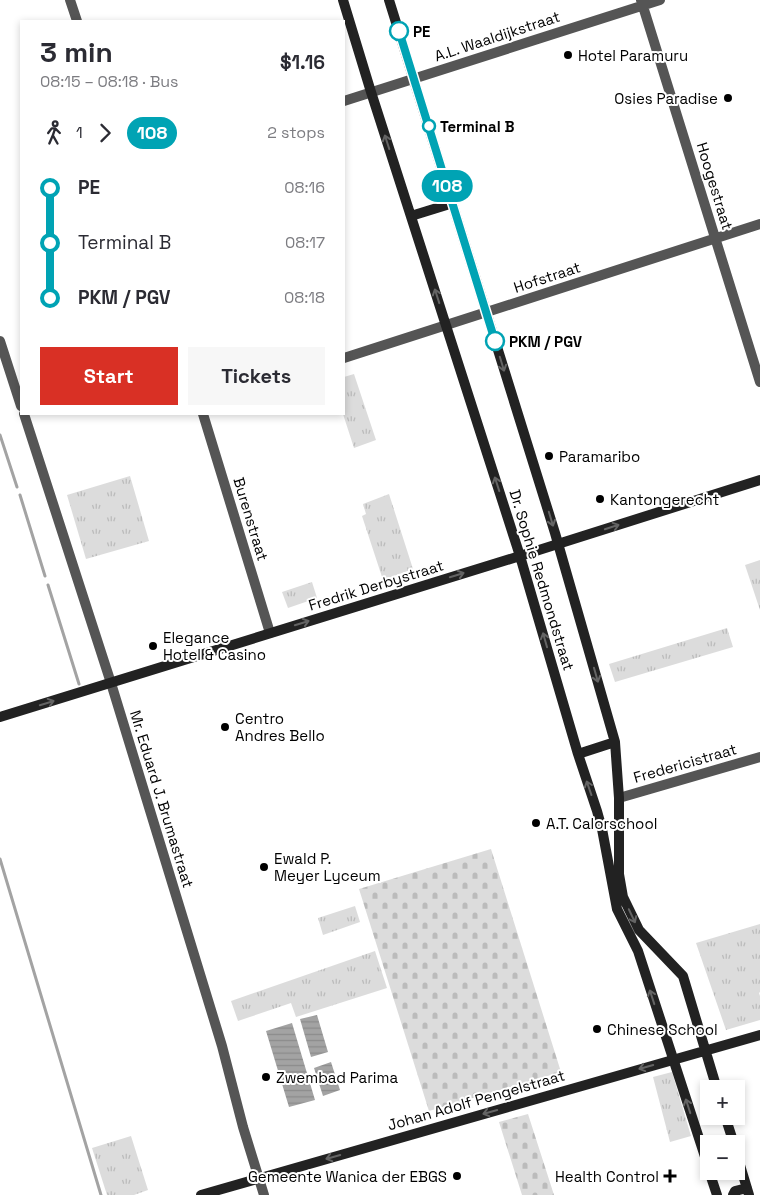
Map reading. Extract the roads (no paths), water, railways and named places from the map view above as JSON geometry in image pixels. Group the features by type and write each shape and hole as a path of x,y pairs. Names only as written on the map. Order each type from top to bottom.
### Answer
{"street":[{"path":"70,0 77,20"},
{"name":"Dr. Sophie Redmondstraat","path":"343,0 520,556 578,754 597,810 617,910 638,951 700,1142"},
{"name":"Dr. Sophie Redmondstraat","path":"389,0 558,544 615,742 619,874 623,897 639,930 683,976 714,1080"},
{"name":"A.L. Waaldijkstraat","path":"345,101 641,3 660,0"},
{"name":"Hoogestraat","path":"641,3 760,382"},
{"path":"411,216 453,204"},
{"name":"Hofstraat","path":"345,358 760,224"},
{"path":"0,340 20,403"},
{"name":"Mr. Eduard J. Brumastraat","path":"24,415 111,683 222,1046 243,1127 264,1195"},
{"name":"Burenstraat","path":"203,415 270,633"},
{"name":"Fredrik Derbystraat","path":"0,717 760,480"},
{"path":"578,754 615,742"},
{"name":"Fredericistraat","path":"618,798 760,757"},
{"path":"606,852 619,852"},
{"name":"Johan Adolf Pengelstraat","path":"200,1195 760,1035"},
{"name":"Dr. Sophie Redmondstraat","path":"712,1180 717,1195"},
{"path":"732,1195 735,1191 748,1192 744,1180"}],"waterway":[{"path":"0,435 17,487"},
{"path":"20,495 45,576"},
{"path":"48,585 79,684"},
{"path":"0,859 101,1195"}],"place":[{"name":"PE","path":"399,31"},
{"name":"Hotel Paramuru","path":"568,55"},
{"name":"Osies Paradise","path":"728,98"},
{"name":"Terminal B","path":"429,126"},
{"name":"PKM / PGV","path":"495,341"},
{"name":"Paramaribo","path":"549,456"},
{"name":"Kantongerecht","path":"600,499"},
{"name":"Elegance Hotel & Casino","path":"153,646"},
{"name":"Centro Andres Bello","path":"225,727"},
{"name":"A.T. Calorschool","path":"536,823"},
{"name":"Ewald P. Meyer Lyceum","path":"264,867"},
{"name":"Chinese School","path":"597,1029"},
{"name":"Zwembad Parima","path":"266,1077"},
{"name":"Gemeente Wanica der EBGS","path":"457,1176"},
{"name":"Health Control","path":"670,1176"}]}
